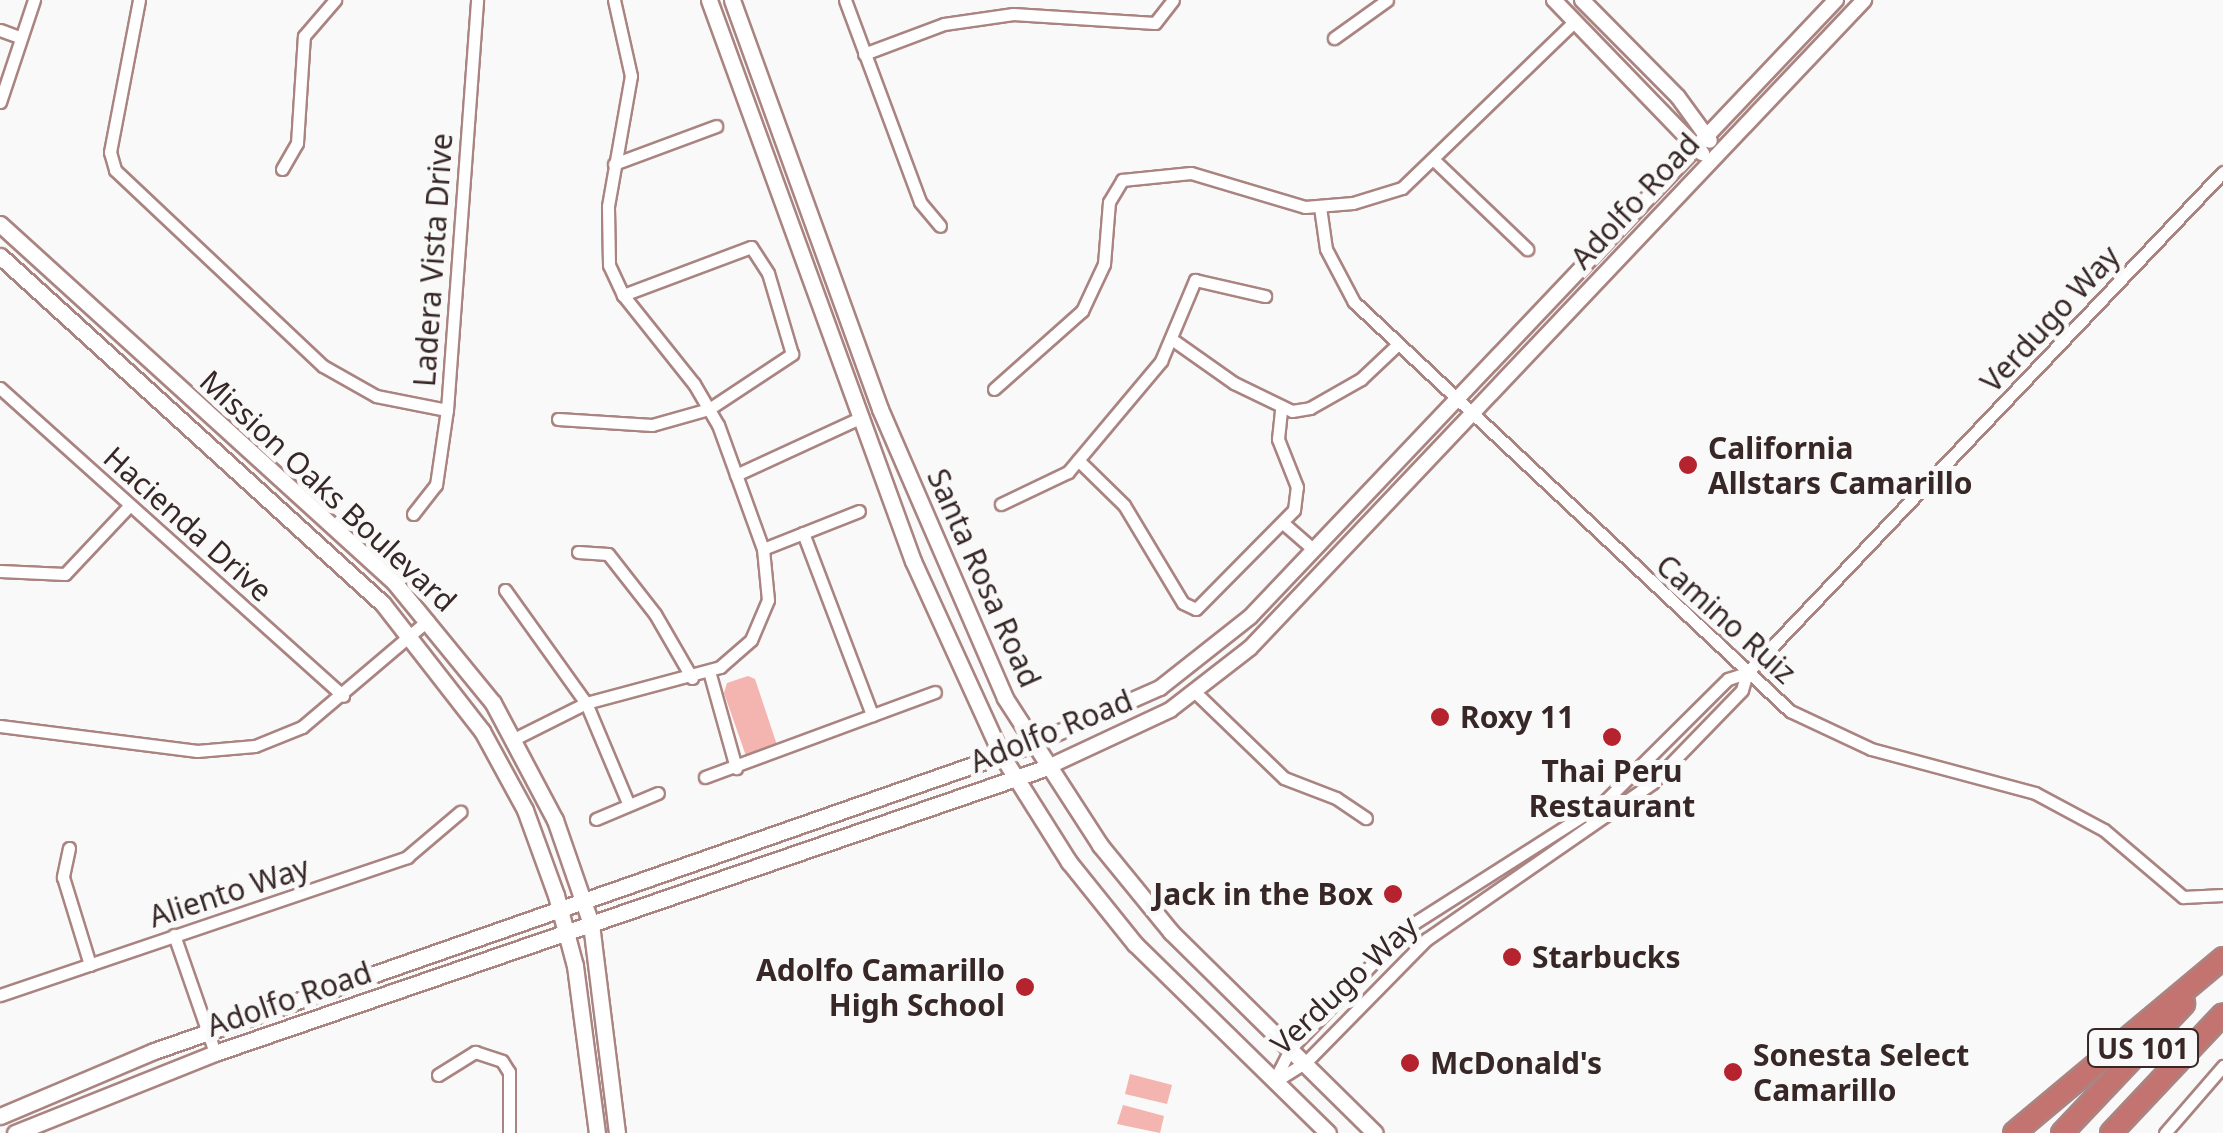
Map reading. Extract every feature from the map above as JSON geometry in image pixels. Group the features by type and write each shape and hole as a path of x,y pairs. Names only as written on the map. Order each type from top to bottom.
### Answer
{"highway":[{"path":"2014,1133 2223,961"},
{"name":"US 101","path":"2062,1133 2223,961"},
{"name":"US 101","path":"2111,1133 2223,1014"}],"main road":[{"name":"Santa Rosa Road","path":"709,0 949,651 1001,754 1069,862 1134,944 1328,1133"},
{"name":"Santa Rosa Road","path":"732,0 880,409 970,629 1033,744 1171,932 1375,1133"},
{"name":"Mission Oaks Boulevard","path":"0,224 428,620 516,738 591,924 617,1133"},
{"name":"Mission Oaks Boulevard","path":"0,256 410,634 513,785 566,932 597,1133"},
{"name":"Adolfo Road","path":"0,1116 112,1066 1033,744"},
{"name":"Adolfo Road","path":"15,1133 215,1052 1048,768"}],"street":[{"path":"0,102 34,0"},
{"path":"139,0 110,152 114,170 322,366 376,396 448,410"},
{"path":"282,170 297,142 304,36 336,0"},
{"name":"Ladera Vista Drive","path":"412,514 436,485 448,410 477,0"},
{"path":"516,738 586,702 709,672 744,650 762,621 769,592 763,549 709,408 623,295 608,257 614,164 632,66 614,0"},
{"path":"845,0 920,202 940,226"},
{"path":"864,54 944,24 1012,14 1066,12 1155,23 1173,0"},
{"path":"1334,38 1387,0"},
{"path":"1554,0 1694,151 1712,156 1710,134 1582,0"},
{"name":"Adolfo Road","path":"1033,744 1100,719 1176,678 1260,608 1836,0"},
{"name":"Adolfo Road","path":"1048,768 1131,732 1196,693 1275,624 1712,156 1864,0"},
{"path":"994,389 1082,311 1104,264 1109,202 1122,180 1190,173 1276,202 1320,207 1402,188 1576,21"},
{"path":"0,30 19,36"},
{"path":"614,164 716,126"},
{"path":"1434,160 1526,248"},
{"name":"Verdugo Way","path":"1274,1082 1305,1063 1427,938 1652,783 1742,690 1747,673 2223,172"},
{"name":"Camino Ruiz","path":"1320,207 1322,236 1340,281 1398,344 1790,711 1837,736 2035,793 2104,830 2183,897 2223,894"},
{"path":"558,419 642,426 709,408 792,354 758,252 743,246 623,295"},
{"path":"1001,504 1062,476 1078,460 1172,340 1198,278 1265,296"},
{"path":"1172,340 1281,408 1316,406 1367,374 1398,344"},
{"name":"Hacienda Drive","path":"0,388 343,696"},
{"path":"1078,460 1127,509 1190,609 1223,587 1283,523 1297,491 1279,444 1281,408"},
{"path":"736,475 862,416"},
{"path":"0,571 66,574 130,506"},
{"path":"763,549 859,512"},
{"path":"1283,523 1314,550"},
{"path":"802,533 872,716"},
{"path":"578,552 608,554 655,614 692,678"},
{"path":"505,590 586,702 628,803"},
{"path":"0,726 197,752 238,750 289,734 343,696 428,620"},
{"path":"709,672 736,768"},
{"name":"Verdugo Way","path":"1274,1082 1290,1049 1408,928 1604,802 1728,679 1747,673"},
{"path":"705,777 935,692"},
{"path":"1196,693 1284,778 1366,818"},
{"path":"596,818 658,793"},
{"name":"Aliento Way","path":"0,995 408,857 460,812"},
{"path":"69,848 62,877 90,965"},
{"path":"174,935 215,1052"},
{"path":"438,1076 475,1052 502,1061 509,1072 509,1133"},
{"path":"2164,1133 2223,1066"}],"shaded area":[{"path":"748,676 755,679 777,745 746,756 724,693 727,683"},
{"path":"1130,1074 1172,1085 1167,1104 1125,1094"},
{"path":"1123,1105 1164,1116 1160,1133 1117,1124"}],"place":[{"name":"California Allstars Camarillo","path":"1688,465"},
{"name":"Roxy 11","path":"1440,717"},
{"name":"Thai Peru Restaurant","path":"1612,737"},
{"name":"Jack in the Box","path":"1393,894"},
{"name":"Starbucks","path":"1512,957"},
{"name":"Adolfo Camarillo High School","path":"1025,987"},
{"name":"McDonald's","path":"1410,1063"},
{"name":"Sonesta Select Camarillo","path":"1733,1072"}]}
